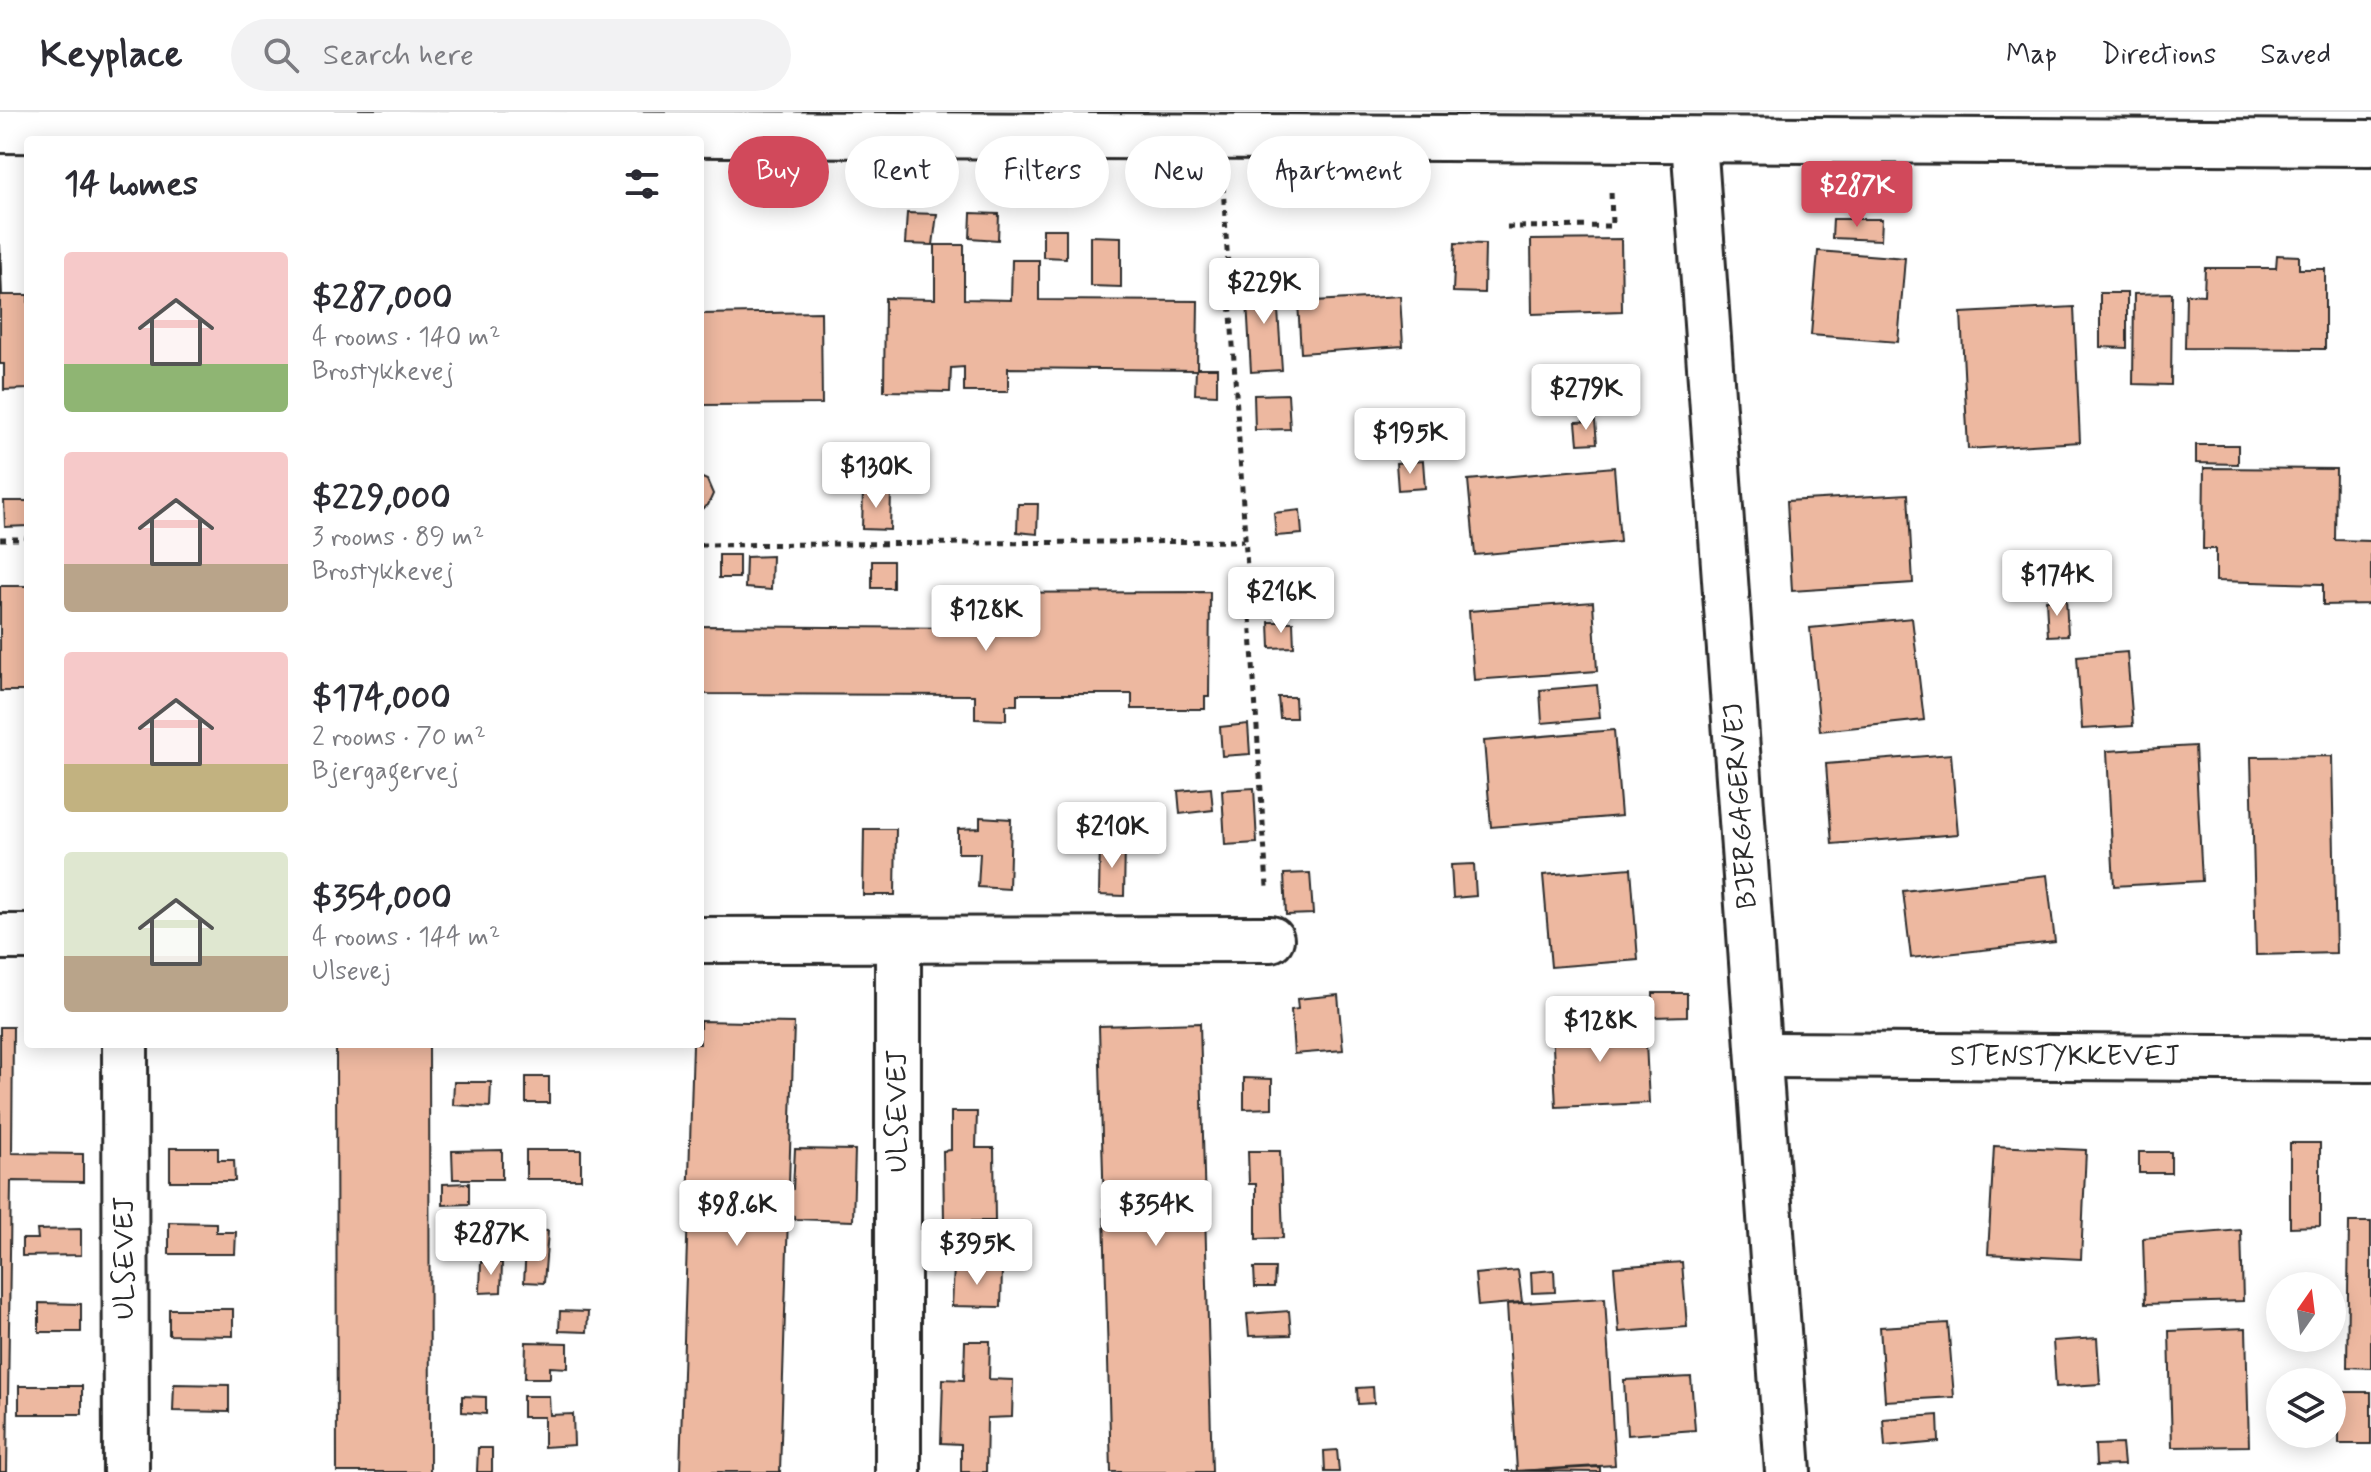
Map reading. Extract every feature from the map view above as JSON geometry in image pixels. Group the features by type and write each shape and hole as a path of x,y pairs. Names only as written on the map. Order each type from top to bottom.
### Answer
{"street":[{"path":"0,130 1245,129 1610,140 2371,143"},
{"name":"BJERGAGERVEJ","path":"1694,140 1788,1472"},
{"path":"0,937 24,937"},
{"path":"704,940 1271,939"},
{"name":"ULSEVEJ","path":"898,941 898,1472"},
{"name":"ULSEVEJ","path":"125,1048 126,1472"},
{"name":"STENSTYKKEVEJ","path":"1759,1055 2371,1059"}],"path":[{"path":"1245,129 1223,226 1271,939"},
{"path":"1507,227 1612,226 1610,140"},
{"path":"0,539 24,539"},
{"path":"704,545 1244,541"}],"building":[{"path":"907,213 937,214 933,245 905,244"},
{"path":"971,213 999,214 998,240 970,238"},
{"path":"1833,219 1882,219 1881,240 1832,238"},
{"path":"1043,229 1066,229 1066,258 1043,257"},
{"path":"1090,236 1121,237 1121,287 1090,286"},
{"path":"1621,239 1622,311 1532,314 1531,240"},
{"path":"1455,243 1485,244 1484,293 1453,292"},
{"path":"0,244 2,295 24,295 24,389 4,390 4,364 0,364"},
{"path":"935,245 964,245 964,299 1011,300 1012,260 1039,260 1039,300 1198,301 1197,368 1217,368 1217,395 1195,394 1196,370 1008,368 1008,392 964,392 964,367 951,368 950,392 884,391 885,298 935,299"},
{"path":"1818,251 1905,258 1898,342 1811,335"},
{"path":"2277,255 2299,256 2299,269 2325,269 2325,349 2185,348 2186,294 2204,295 2205,268 2276,268"},
{"path":"1276,280 1282,370 1251,372 1246,283"},
{"path":"2100,293 2127,293 2127,348 2100,347"},
{"path":"2172,293 2171,385 2133,384 2134,294"},
{"path":"1400,296 1403,346 1301,353 1298,302"},
{"path":"2074,307 2080,442 1968,449 1961,313"},
{"path":"821,312 822,404 704,405 704,314"},
{"path":"1288,394 1290,429 1255,430 1254,395"},
{"path":"1595,421 1597,443 1578,444 1576,422"},
{"path":"2196,445 2238,445 2238,464 2196,463"},
{"path":"1423,461 1425,488 1398,490 1396,463"},
{"path":"1614,467 1620,542 1475,555 1468,480"},
{"path":"2204,468 2336,469 2335,540 2371,541 2371,604 2323,605 2323,584 2216,581 2216,549 2203,549"},
{"path":"704,479 713,494 704,508"},
{"path":"863,491 891,492 890,530 862,529"},
{"path":"1908,494 1913,583 1792,591 1787,501"},
{"path":"4,501 24,501 24,526 5,527"},
{"path":"1018,504 1038,504 1037,534 1017,532"},
{"path":"1300,510 1302,534 1276,536 1274,513"},
{"path":"719,555 739,555 739,578 719,578"},
{"path":"772,556 771,590 745,588 746,557"},
{"path":"872,561 893,561 893,588 872,588"},
{"path":"0,586 24,586 24,691 0,691"},
{"path":"1210,592 1209,697 1205,697 1205,709 1132,709 1132,694 1017,694 1017,705 1006,705 1006,720 975,719 975,695 704,694 704,626 977,628 977,593"},
{"path":"2066,599 2068,635 2048,636 2046,600"},
{"path":"1593,602 1597,671 1474,680 1469,611"},
{"path":"1912,618 1924,720 1820,731 1810,628"},
{"path":"1269,622 1293,622 1294,647 1270,648"},
{"path":"2127,652 2133,726 2082,729 2077,656"},
{"path":"1597,685 1600,718 1542,723 1540,690"},
{"path":"1278,697 1295,697 1296,718 1280,718"},
{"path":"1248,724 1250,754 1222,756 1220,727"},
{"path":"1614,730 1621,816 1491,827 1484,741"},
{"path":"2195,746 2202,881 2114,886 2107,751"},
{"path":"1951,754 1958,834 1832,844 1826,764"},
{"path":"2332,756 2336,953 2256,955 2251,757"},
{"path":"1211,788 1213,810 1180,814 1178,791"},
{"path":"1254,788 1257,843 1225,845 1222,790"},
{"path":"980,817 1011,819 1009,889 978,887 980,853 958,853 958,829 980,828"},
{"path":"864,829 896,829 895,895 863,895"},
{"path":"1100,843 1125,844 1124,896 1099,895"},
{"path":"1474,864 1476,896 1453,898 1451,865"},
{"path":"1631,868 1638,960 1551,967 1543,875"},
{"path":"1310,873 1313,914 1286,915 1284,874"},
{"path":"2047,875 2055,942 1911,958 1903,891"},
{"path":"1653,993 1687,993 1687,1016 1653,1017"},
{"path":"1338,995 1343,1050 1294,1054 1291,1010 1298,1009 1297,999"},
{"path":"704,1021 794,1023 780,1472 680,1472 693,1048 704,1048"},
{"path":"1645,1022 1649,1103 1556,1107 1552,1026"},
{"path":"1200,1023 1212,1472 1111,1472 1099,1026"},
{"path":"0,1027 13,1027 12,1153 83,1154 83,1182 11,1181 7,1472 0,1472"},
{"path":"336,1048 429,1048 430,1472 337,1472"},
{"path":"526,1077 549,1077 549,1103 526,1103"},
{"path":"1244,1078 1272,1079 1272,1108 1244,1109"},
{"path":"454,1082 491,1082 490,1107 453,1105"},
{"path":"951,1112 977,1112 976,1148 994,1148 995,1221 944,1221 943,1151 951,1150"},
{"path":"2290,1143 2320,1143 2320,1226 2290,1227"},
{"path":"1994,1146 2086,1150 2081,1259 1988,1254"},
{"path":"170,1148 218,1148 218,1160 234,1160 235,1181 170,1181"},
{"path":"795,1149 855,1150 853,1221 794,1219 788,1214"},
{"path":"502,1150 502,1179 453,1179 452,1151"},
{"path":"526,1150 581,1150 581,1179 526,1179"},
{"path":"1248,1151 1280,1151 1283,1238 1256,1239 1256,1184 1249,1184"},
{"path":"2139,1152 2171,1152 2171,1173 2139,1173"},
{"path":"469,1183 469,1204 443,1205 443,1184"},
{"path":"478,1217 500,1218 499,1249 478,1249"},
{"path":"169,1222 216,1223 216,1232 236,1232 235,1254 169,1254"},
{"path":"2349,1222 2371,1222 2371,1368 2347,1367"},
{"path":"81,1229 81,1255 22,1256 22,1239 38,1239 37,1230"},
{"path":"527,1230 548,1231 544,1283 524,1282"},
{"path":"2241,1230 2243,1301 2145,1304 2143,1238"},
{"path":"481,1262 502,1263 501,1292 480,1293"},
{"path":"1682,1262 1687,1327 1619,1332 1614,1267"},
{"path":"954,1267 1002,1269 1001,1307 952,1306"},
{"path":"1254,1268 1275,1268 1274,1287 1255,1287"},
{"path":"1518,1270 1522,1302 1478,1306 1475,1274"},
{"path":"1554,1270 1555,1292 1532,1293 1531,1272"},
{"path":"1605,1298 1615,1465 1517,1471 1507,1304"},
{"path":"39,1303 81,1304 81,1332 39,1332"},
{"path":"169,1309 233,1309 233,1336 169,1335"},
{"path":"560,1311 588,1312 587,1332 559,1331"},
{"path":"1289,1311 1291,1335 1249,1336 1247,1314"},
{"path":"1948,1323 1954,1397 1885,1401 1880,1327"},
{"path":"2246,1328 2249,1446 2172,1447 2169,1331"},
{"path":"2097,1338 2100,1384 2056,1387 2053,1341"},
{"path":"965,1341 990,1341 989,1379 1013,1380 1012,1417 987,1418 986,1472 961,1472 961,1444 941,1443 943,1379 964,1380"},
{"path":"526,1342 568,1343 568,1368 550,1367 550,1378 525,1378"},
{"path":"1691,1377 1695,1430 1627,1435 1624,1380"},
{"path":"174,1384 229,1385 229,1412 173,1411"},
{"path":"19,1386 82,1386 82,1414 19,1414"},
{"path":"1373,1387 1374,1403 1358,1404 1357,1388"},
{"path":"2346,1392 2371,1392 2371,1444 2346,1444"},
{"path":"462,1396 486,1397 486,1414 462,1412"},
{"path":"523,1396 549,1396 550,1415 573,1414 574,1445 544,1447 544,1417 523,1417"},
{"path":"1938,1415 1939,1442 1885,1447 1883,1419"},
{"path":"2122,1444 2124,1465 2096,1466 2095,1445"},
{"path":"478,1448 492,1448 492,1472 477,1472"},
{"path":"1337,1450 1339,1472 1325,1472 1324,1451"},
{"path":"1600,1467 1600,1472 1505,1471 1517,1471"}]}
